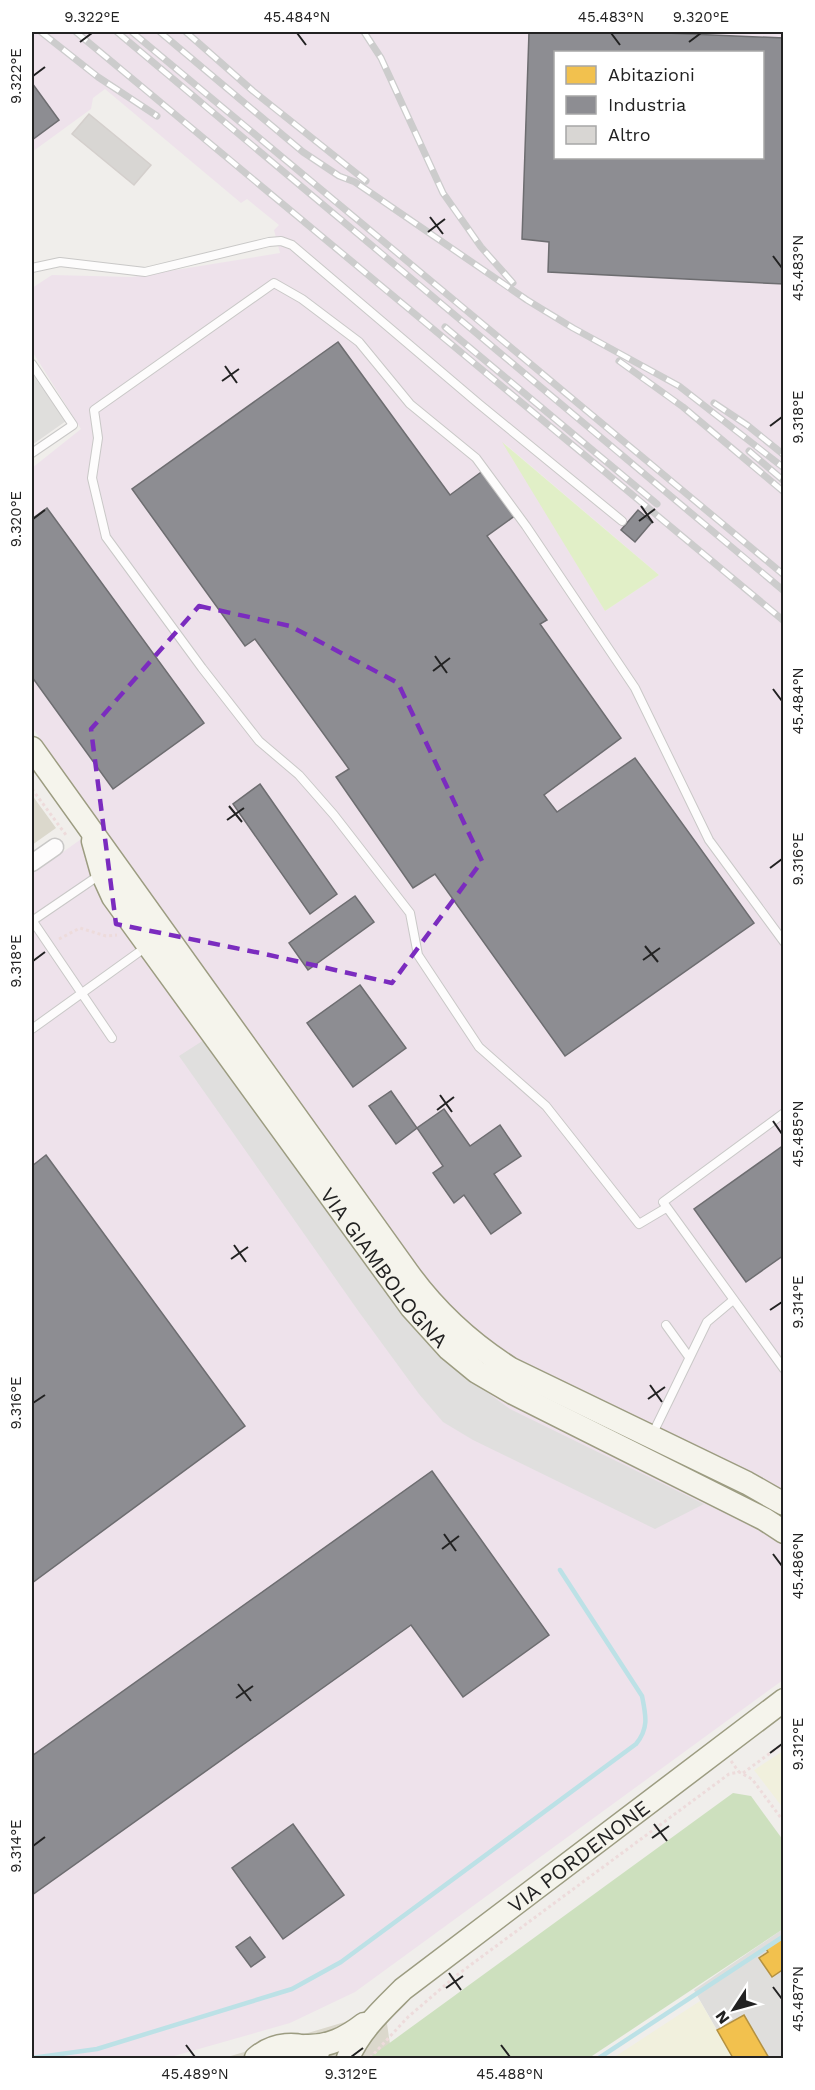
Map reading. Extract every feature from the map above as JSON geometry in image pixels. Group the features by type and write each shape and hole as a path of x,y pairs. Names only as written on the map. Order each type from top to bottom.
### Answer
{"street":[{"name":"VIA GIAMBOLOGNA","path":"32,748 429,1301 458,1331 484,1352 764,1518 783,1532"},
{"name":"VIA GIAMBOLOGNA","path":"90,828 102,873 113,897 300,1134 329,1161"},
{"path":"32,863 55,847"},
{"name":"VIA GIAMBOLOGNA","path":"102,873 117,880 231,1049 411,1307 449,1348 477,1372 504,1388 638,1443 747,1483 783,1504"},
{"name":"VIA PORDENONE","path":"348,2058 356,2041 378,2014 412,1981 783,1701"},
{"name":"VIA PORDENONE","path":"255,2058 278,2046 292,2044 321,2046 354,2032 378,2014"},
{"path":"305,2046 326,2058"}],"lane":[{"path":"32,268 60,262 145,272 268,242 281,241 292,245 479,404 622,521"},
{"path":"666,1208 639,1224 546,1106 479,1047 418,955 410,913 334,814 299,775 259,741 202,668 106,537 92,478 98,438 94,410 274,283 302,298 359,342 410,404 476,458 526,526 635,688 709,840 783,942"},
{"path":"32,364 73,425 32,453"},
{"path":"102,873 32,921 112,1038"},
{"path":"32,1029 151,944"},
{"path":"783,1113 665,1200 663,1204 783,1369"},
{"path":"638,1443 707,1322 732,1301"},
{"path":"666,1325 689,1357"}],"path":[{"path":"32,789 67,836 55,847"},
{"path":"57,940 80,928 106,936 117,935 125,930"},
{"path":"743,1773 783,1743"},
{"path":"370,2058 408,2018 457,1975 729,1774 739,1772 752,1779 783,1822"}],"highlighted area":[{"path":"199,606 290,626 398,683 482,861 392,983 265,954 116,924 91,729"}],"shaded area":[{"path":"32,32 783,32 783,1680 355,1992 290,2023 167,2058 32,2058 32,874 101,825 32,727 32,468 81,429 32,351 32,288 52,275 132,277 280,253 274,230 279,225 247,199 241,203 105,89 93,98 91,109 32,152","holes":["504,443 658,574 605,611"]},
{"path":"32,373 66,421 32,445"},
{"path":"32,795 56,828 32,845"},
{"path":"207,1038 430,1344 459,1372 510,1409 704,1504 655,1529 473,1440 443,1422 419,1394 359,1312 179,1056"},
{"path":"783,1929 783,2058 733,2058 694,1990"},
{"path":"385,2010 392,2058 224,2058"}],"green space":[{"path":"502,442 659,575 605,611"},
{"path":"783,1751 783,1808 754,1770"},
{"path":"733,1793 751,1796 783,1840 783,1929 589,2058 373,2058 373,2055"},
{"path":"700,2001 733,2058 613,2058"}],"building: Abitazioni":[{"path":"784,1937 784,1974 781,1971 772,1977 759,1958 768,1952 766,1949"},
{"path":"744,2015 769,2058 733,2058 717,2030"}],"building: Industria":[{"path":"529,32 643,32 784,38 784,284 548,272 549,242 522,239"},
{"path":"32,83 59,120 32,140"},
{"path":"338,342 450,495 484,470 516,515 487,536 547,620 540,624 621,738 544,795 557,812 635,758 754,923 565,1056 435,874 413,888 336,777 349,769 255,639 245,646 132,489"},
{"path":"47,508 204,723 113,789 32,677 32,519"},
{"path":"638,510 652,522 635,542 621,530"},
{"path":"260,784 337,894 310,914 233,804"},
{"path":"355,896 374,922 308,970 289,943"},
{"path":"360,985 406,1048 353,1087 307,1023"},
{"path":"391,1091 417,1128 396,1144 369,1106"},
{"path":"444,1109 470,1146 500,1125 521,1156 494,1174 521,1213 491,1234 464,1195 454,1203 433,1173 443,1166 417,1128"},
{"path":"784,1145 784,1255 746,1282 694,1209"},
{"path":"46,1155 245,1426 32,1583 32,1166"},
{"path":"432,1471 549,1635 463,1697 411,1625 32,1895 32,1756"},
{"path":"293,1824 344,1895 283,1939 232,1868"},
{"path":"250,1937 265,1957 251,1967 236,1947"}],"building: Altro":[{"path":"89,114 151,165 134,185 72,134"}],"waterway":[{"path":"32,2058 97,2049 292,1989 341,1962 636,1744 645,1727 642,1696 560,1570"},
{"path":"599,2058 784,1936"}],"railway":[{"path":"41,32 98,77 157,116"},
{"path":"76,32 784,621"},
{"path":"117,32 784,591"},
{"path":"132,32 784,575"},
{"path":"160,32 303,152 339,176 355,182 527,300 679,386 784,468"},
{"path":"186,32 253,91 366,181"},
{"path":"364,32 381,58 443,193 481,247 513,283"},
{"path":"445,327 657,504"},
{"path":"619,361 683,407 784,492"},
{"path":"714,403 747,425 784,455"},
{"path":"749,451 784,481"}]}
